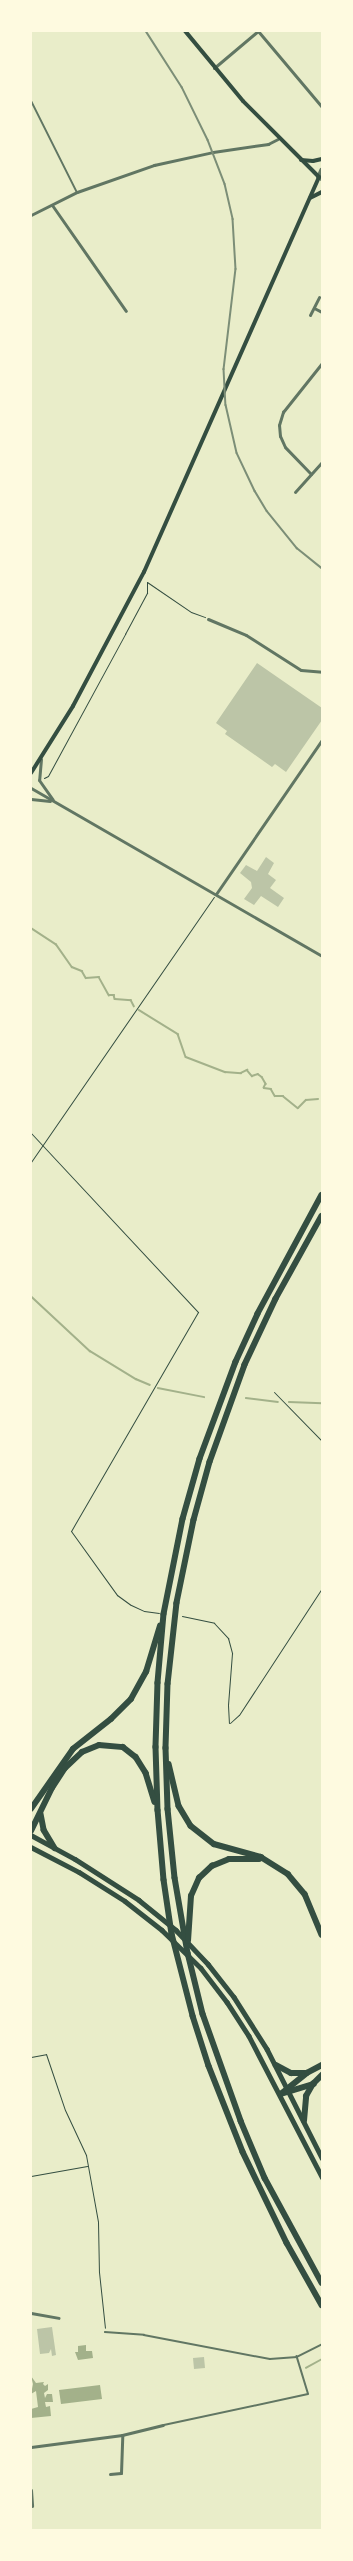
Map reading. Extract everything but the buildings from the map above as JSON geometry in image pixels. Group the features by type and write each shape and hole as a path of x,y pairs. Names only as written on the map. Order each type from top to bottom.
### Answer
{"highway":[{"path":"31,1808 68,1754 120,1712 131,1699 141,1683 164,1614 183,1519 200,1459 221,1399 266,1296 322,1194"},
{"path":"322,1216 282,1287 245,1365 210,1462 194,1520 177,1603 168,1684 166,1748 171,1845 188,1953 206,2021 241,2121 265,2178 322,2283"},
{"path":"164,1614 156,1718 158,1810 172,1934 184,1983 209,2066 231,2124 255,2179 321,2303"},
{"path":"31,1831 52,1788 72,1760 87,1749 106,1744 131,1751 142,1763 158,1810"},
{"path":"166,1748 179,1806 191,1826 214,1844 269,1861 288,1874 309,1901 322,1935"},
{"path":"41,1812 44,1830 55,1848"},
{"path":"188,1953 191,1896 199,1878 212,1866 229,1859 251,1858 269,1861"},
{"path":"276,2064 290,2073 307,2073"},
{"path":"289,2090 307,2073 322,2065"},
{"path":"304,2121 306,2096 313,2084 322,2075"},
{"path":"281,2094 289,2090 313,2084"}],"main road":[{"path":"31,773 41,759 117,627 144,572 310,198 321,178 278,139 214,68 186,31"},
{"path":"301,160 313,161 322,159"},
{"path":"310,198 322,192"},
{"path":"31,1835 55,1848 139,1900 181,1936 234,1997 276,2064 322,2158"},
{"path":"31,1847 97,1883 140,1912 185,1951 227,2002 249,2036 281,2094 322,2177"}],"street":[{"path":"214,68 258,31 322,107"},
{"path":"31,215 77,192 154,165 213,152 268,144 278,139"},
{"path":"321,178 322,170"},
{"path":"52,204 126,311"},
{"path":"310,315 319,297"},
{"path":"314,308 322,312"},
{"path":"311,474 286,447 280,436 278,425 283,412 322,363"},
{"path":"295,492 322,462"},
{"path":"208,619 246,635 301,670 322,672"},
{"path":"216,894 322,740"},
{"path":"41,759 39,780 54,802"},
{"path":"31,788 322,956"},
{"path":"31,799 54,802"},
{"path":"31,2313 59,2318"},
{"path":"31,2447 122,2435 163,2426"},
{"path":"110,2474 121,2474 122,2435"},
{"path":"31,2490 32,2506"}],"lane":[{"path":"31,100 77,192"},
{"path":"105,2332 144,2335 261,2358 297,2357 322,2344"},
{"path":"163,2426 308,2394 297,2357"}],"path":[{"path":"43,778 48,776 129,628 147,593 147,582 191,612 208,619"},
{"path":"31,1162 216,894"},
{"path":"31,1133 198,1312 72,1531 117,1595 131,1606 144,1611"},
{"path":"274,1392 322,1441"},
{"path":"200,1618 214,1623 222,1629 230,1644 232,1653 228,1705 229,1723 239,1715 322,1588"},
{"path":"31,2057 46,2054 88,2166 98,2222 99,2272 105,2332"},
{"path":"31,2176 88,2166"}],"shaded area":[{"path":"86,2345 86,2351 92,2351 93,2358 78,2360 75,2352 78,2352 78,2346"},
{"path":"31,2376 36,2383 44,2382 43,2384 45,2386 48,2384 48,2390 44,2393 45,2398 47,2394 52,2394 53,2402 45,2402 46,2407 50,2406 51,2416 31,2418 31,2409 38,2407 36,2391 31,2394 33,2384"},
{"path":"100,2385 102,2399 61,2404 59,2390"}],"waterway":[{"path":"31,928 56,944 72,967 82,971 86,978 99,977 109,995 114,995 115,999 131,1000 134,1006"},
{"path":"139,1010 178,1034 186,1057 225,1072 241,1073 247,1070 252,1076 258,1074 262,1077 266,1084 264,1088 271,1089 275,1096 283,1096 298,1108 306,1100 318,1099"},
{"path":"31,1296 90,1351 136,1379 150,1385"},
{"path":"158,1388 204,1397"},
{"path":"246,1398 278,1402"},
{"path":"289,1402 322,1403"},
{"path":"306,2368 322,2359"}],"railway":[{"path":"146,31 182,87 208,140 225,184 233,219 236,269 224,369 226,405 237,453 255,491 267,511 297,548 322,568"}]}
